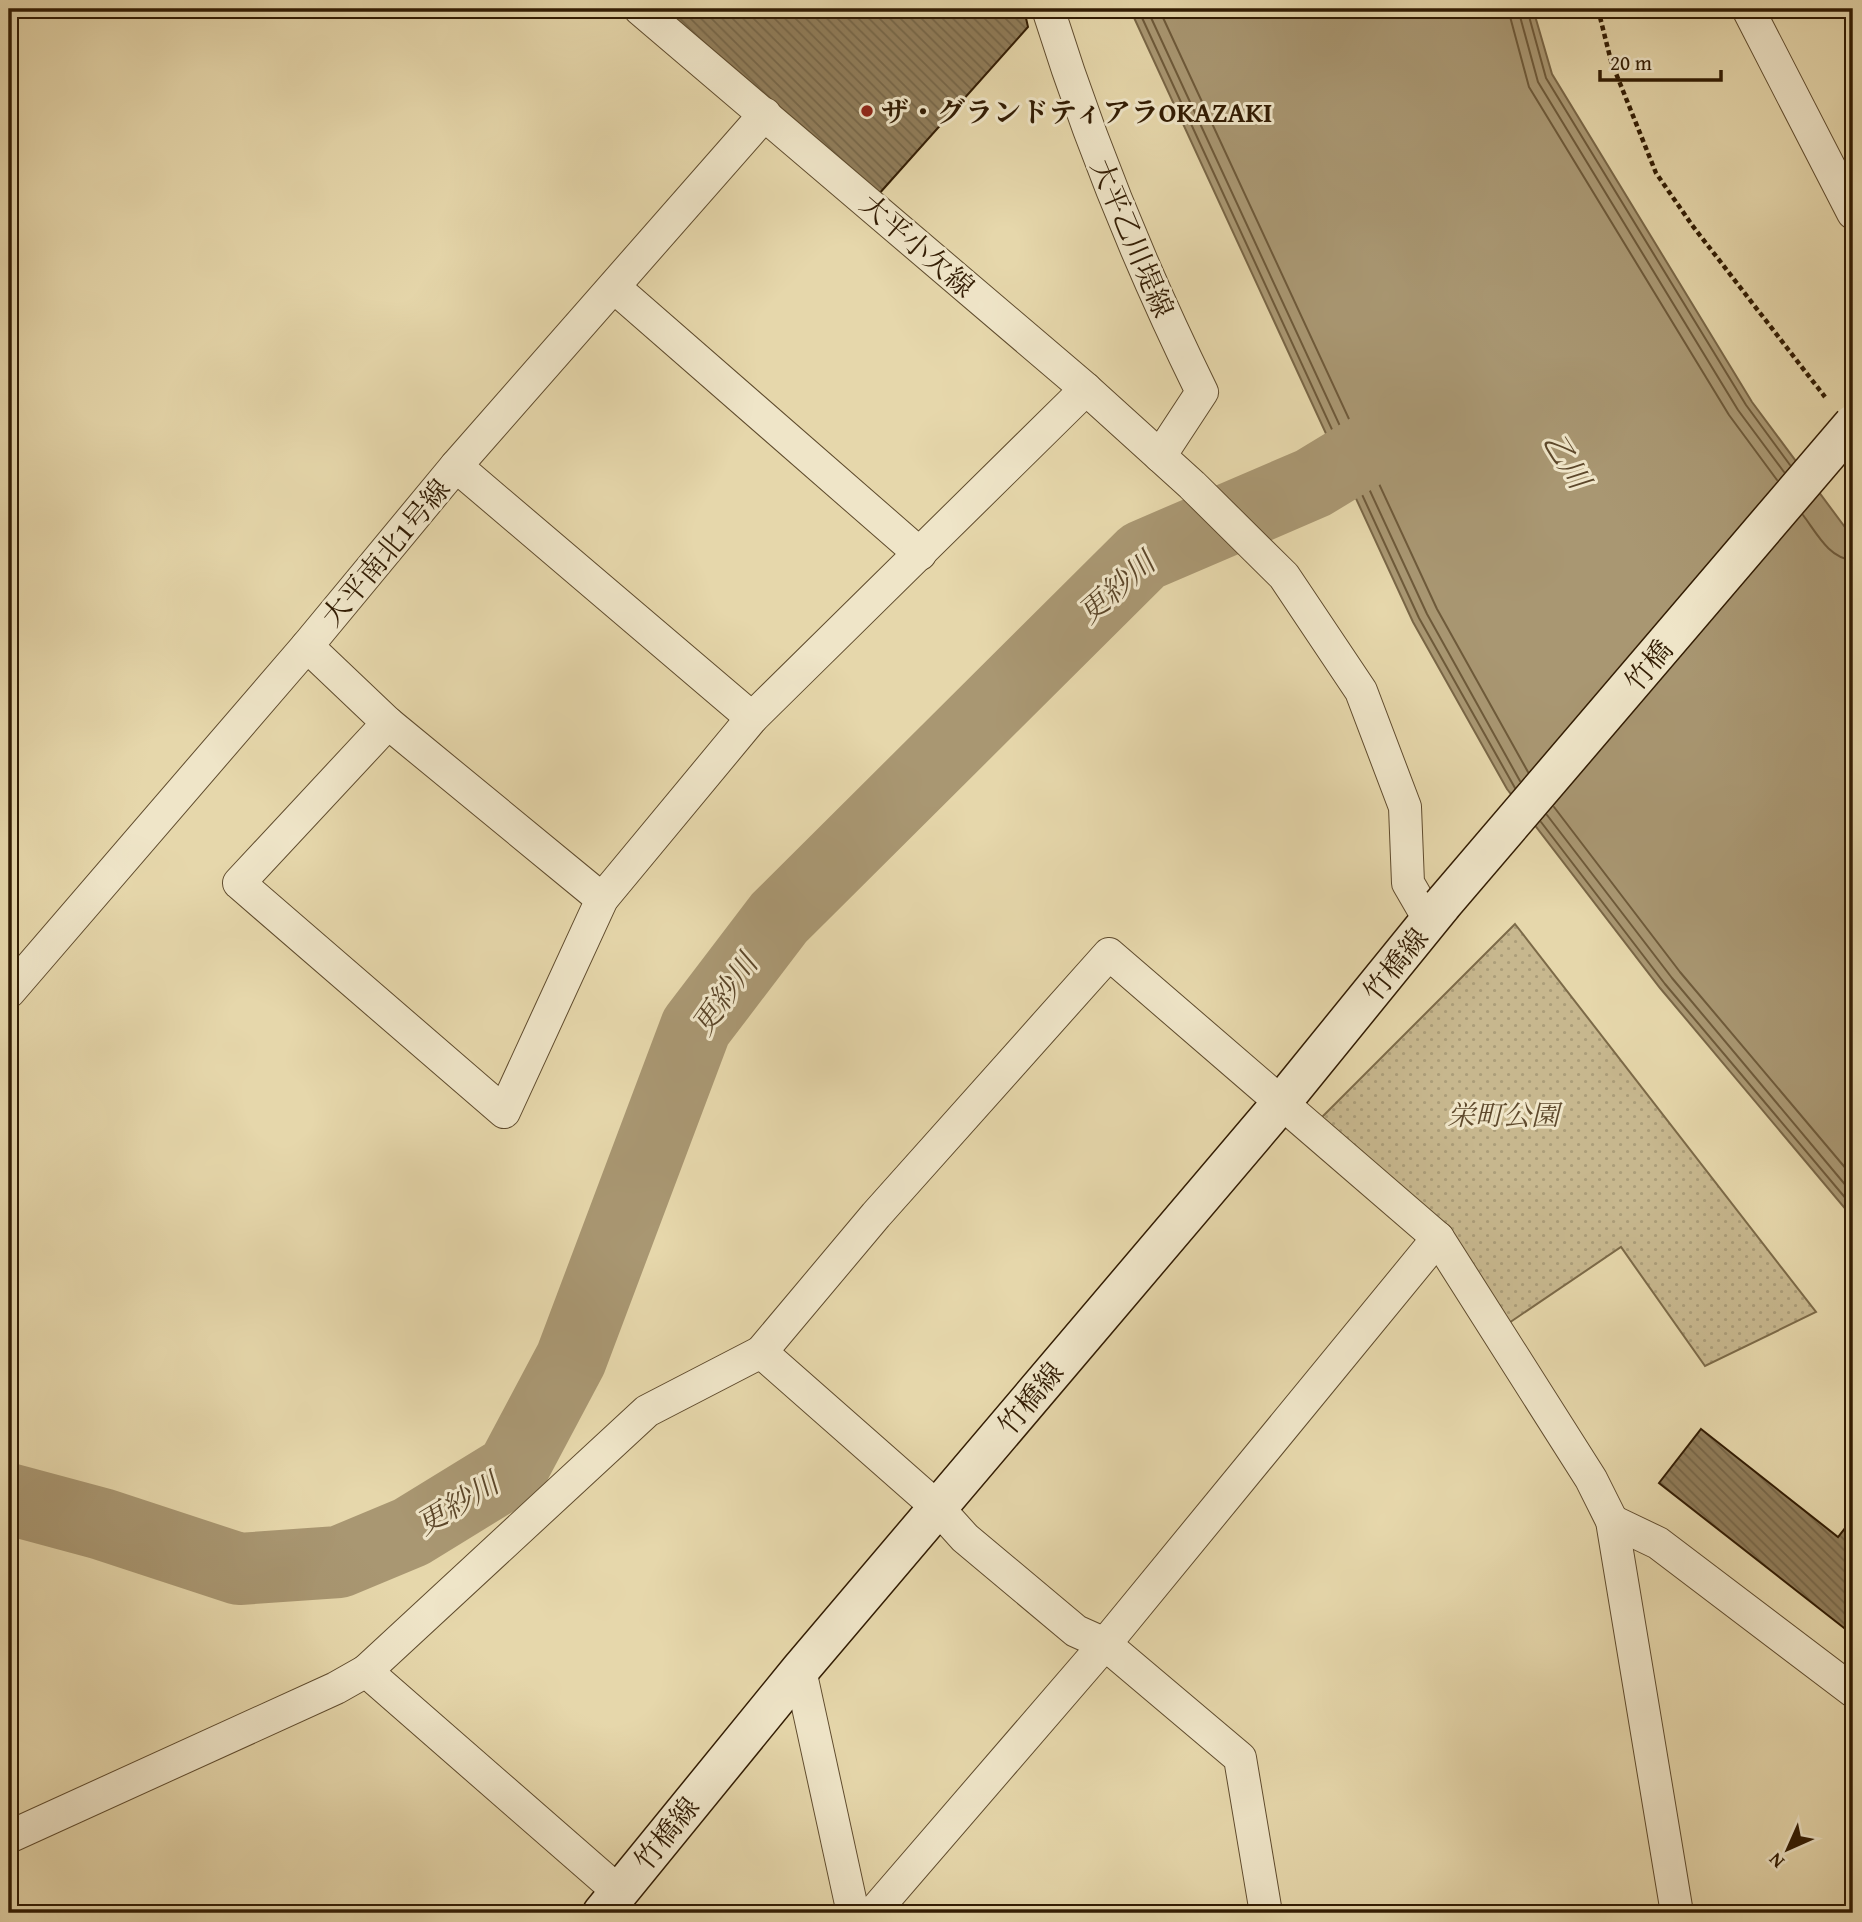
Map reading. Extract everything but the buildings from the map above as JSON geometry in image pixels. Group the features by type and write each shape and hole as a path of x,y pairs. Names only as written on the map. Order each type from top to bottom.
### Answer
{"street":[{"name":"大平小欠線","path":"640,9 1086,389 1192,485 1284,576 1361,691 1405,807 1408,883 1436,913"},
{"name":"大平乙川堤線","path":"1048,9 1080,113 1168,323 1202,392 1160,456"},
{"path":"1748,9 1853,213"},
{"name":"大平南北1号線","path":"9,992 307,646 456,466 765,114"},
{"path":"614,287 920,554"},
{"path":"388,723 239,883 504,1112 602,898 751,718 1086,389"},
{"name":"竹橋","path":"1436,913 1840,412"},
{"path":"456,466 751,718"},
{"path":"307,646 388,723 602,898"},
{"name":"竹橋線","path":"610,1902 800,1670 1282,1102 1436,913"},
{"path":"9,1836 336,1688 366,1671 647,1411 761,1352 876,1214 1109,954 1437,1238 1591,1479 1612,1521 1678,1913"},
{"path":"873,1913 1105,1644 1437,1238"},
{"path":"761,1352 937,1507 965,1538 1076,1631 1105,1644 1240,1758 1266,1913"},
{"path":"1612,1521 1658,1543 1853,1691"},
{"path":"800,1670 853,1913"},
{"path":"366,1671 610,1902"}],"path":[{"path":"1598,9 1611,61 1656,173 1692,225 1840,412"}],"green space":[{"name":"栄町公園","path":"1515,924 1816,1312 1705,1366 1621,1247 1503,1327 1317,1122"}],"water":[{"name":"乙川","path":"1130,9 1533,9 1552,74 1752,402 1853,538 1853,1218 1660,988 1507,789 1413,622"}],"waterway":[{"name":"更紗川","path":"9,1499 102,1524 239,1569 339,1562 411,1532 512,1470 571,1359 696,1027 779,918 1143,556 1313,483 1425,415"}],"place":[{"name":"ザ・グランドティアラOKAZAKI","path":"867,111"}]}
